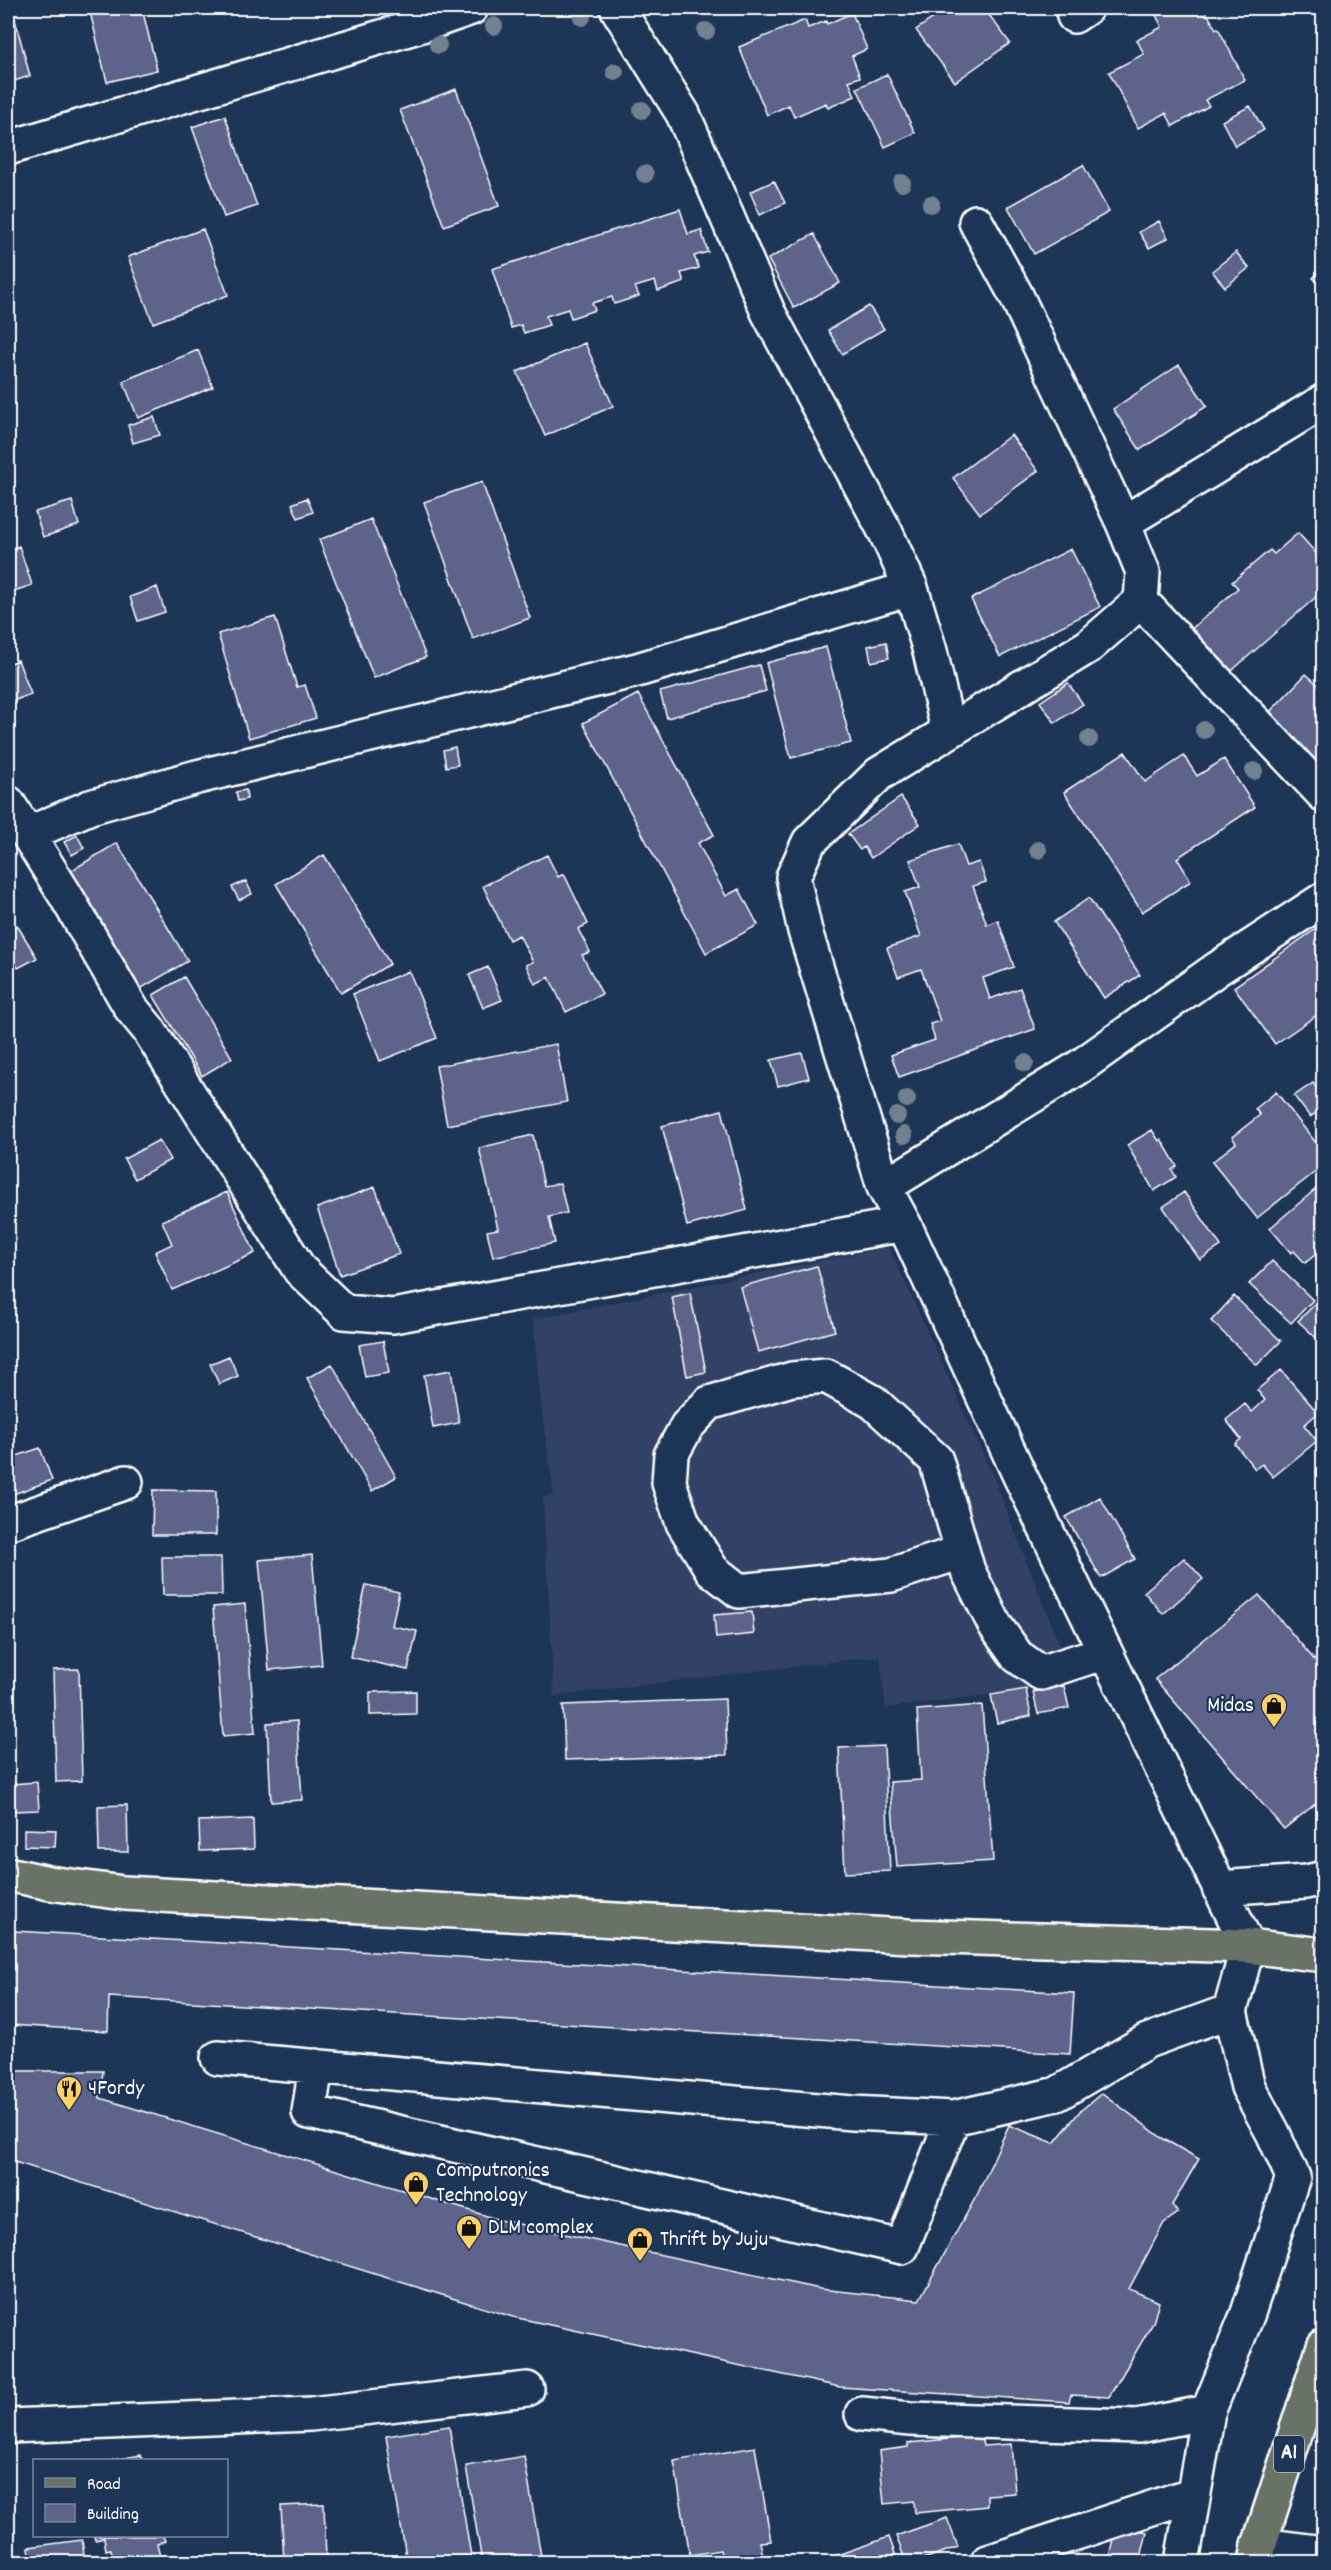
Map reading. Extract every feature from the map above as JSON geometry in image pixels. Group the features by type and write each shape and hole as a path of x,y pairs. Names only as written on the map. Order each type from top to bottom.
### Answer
{"main road":[{"path":"8,1874 49,1883 124,1893 909,1936 1248,1946 1323,1955"},
{"name":"A1","path":"1258,2553 1323,2346"}],"street":[{"path":"8,148 425,24 471,8"},
{"path":"617,8 683,114 768,312 886,533 911,588 930,651 948,730"},
{"path":"976,222 1016,295 1123,523 1143,572 1141,601 1089,646 879,774 809,842 793,878 805,931 884,1187 904,1224 1020,1476 1248,1946 1230,2011 1248,2087 1293,2177 1248,2313 1208,2412 1182,2562"},
{"path":"1123,523 1323,400"},
{"path":"28,834 90,807 197,777 637,670 911,588"},
{"path":"1141,601 1323,795"},
{"path":"8,803 131,1008 149,1030 300,1270 344,1312 393,1316 904,1224"},
{"path":"884,1187 1078,1068 1217,969 1323,899"},
{"path":"962,1552 891,1575 740,1591 712,1570 683,1523 669,1483 671,1455 687,1426 709,1403 792,1379 826,1376 873,1402 936,1460 968,1570 995,1625 1017,1656 1041,1673 1105,1652"},
{"path":"8,1523 126,1482"},
{"path":"1219,1888 1306,1882 1323,1878"},
{"path":"218,2058 852,2113 953,2118 1057,2094 1147,2041 1230,2011"},
{"path":"316,2066 309,2112 902,2247 953,2118"},
{"path":"8,2427 311,2414 527,2389"},
{"path":"862,2414 910,2419 1138,2426 1208,2412"},
{"path":"988,2562 1194,2494"},
{"path":"1258,2553 1316,2552 1323,2556"}],"shaded area":[{"path":"889,1247 993,1476 1055,1634 1079,1683 886,1708 880,1656 554,1696 543,1497 554,1496 541,1405 533,1319"}],"building":[{"path":"8,8 12,8 30,76 8,83"},
{"path":"89,8 142,8 157,70 107,82"},
{"path":"948,8 984,8 1010,43 955,82 916,30"},
{"path":"1171,8 1204,8 1216,29 1218,28 1245,80 1205,100 1209,106 1173,126 1166,113 1138,128 1109,72 1144,54 1137,40 1162,27 1156,15"},
{"path":"852,13 867,49 852,56 860,77 849,81 855,96 828,108 826,103 794,117 789,105 767,115 739,47 805,20 808,28 826,21 827,24"},
{"path":"887,74 915,133 885,147 857,88"},
{"path":"456,89 499,206 444,226 400,110"},
{"path":"1250,106 1264,130 1235,146 1222,121"},
{"path":"225,116 257,206 224,217 192,127"},
{"path":"1083,165 1109,212 1034,254 1008,207"},
{"path":"774,181 785,203 760,215 750,192"},
{"path":"8,194 13,214 8,215"},
{"path":"680,209 688,234 701,230 708,252 694,256 699,268 681,273 684,282 658,291 655,281 635,287 639,296 614,304 612,297 592,303 595,310 571,318 568,309 546,316 549,325 524,333 521,325 511,328 492,269"},
{"path":"1159,221 1168,238 1149,248 1139,232"},
{"path":"203,229 228,295 153,323 128,257"},
{"path":"814,234 840,283 794,308 768,259"},
{"path":"1236,252 1249,268 1225,287 1212,271"},
{"path":"1324,267 1324,288 1313,278"},
{"path":"869,306 884,329 842,354 828,330"},
{"path":"585,343 613,406 545,436 517,372"},
{"path":"198,350 213,387 138,418 123,381"},
{"path":"1179,365 1207,406 1140,450 1113,409"},
{"path":"154,417 160,435 133,443 128,425"},
{"path":"1324,434 1324,449 1316,440"},
{"path":"1011,435 1038,471 980,514 953,478"},
{"path":"8,437 13,452 8,454"},
{"path":"1324,454 1324,469 1316,459"},
{"path":"482,482 530,618 473,639 424,502"},
{"path":"307,498 313,512 298,518 292,504"},
{"path":"72,501 79,525 43,537 35,512"},
{"path":"371,519 426,657 374,678 319,540"},
{"path":"1298,533 1324,562 1324,590 1228,674 1189,631 1238,588 1232,582 1270,550 1274,554"},
{"path":"19,546 32,585 8,593 8,550"},
{"path":"1071,549 1100,607 1000,657 971,599"},
{"path":"157,587 165,612 138,621 130,597"},
{"path":"275,617 297,687 305,685 316,718 249,738 218,634"},
{"path":"886,642 889,658 871,662 868,646"},
{"path":"826,647 851,743 791,758 766,663"},
{"path":"18,660 31,694 8,703 8,664"},
{"path":"759,665 766,691 667,718 660,692"},
{"path":"1306,674 1324,690 1324,772 1265,717"},
{"path":"1068,683 1083,704 1055,723 1040,702"},
{"path":"638,694 714,835 698,843 726,896 739,889 758,925 706,953 583,723"},
{"path":"8,703 13,716 8,718"},
{"path":"455,747 458,765 446,767 443,750"},
{"path":"1125,752 1145,782 1184,756 1197,776 1224,759 1255,807 1177,858 1191,881 1142,912 1064,792"},
{"path":"246,790 247,799 238,801 236,792"},
{"path":"901,797 920,824 871,858 864,847 860,850 848,834"},
{"path":"77,835 84,848 72,855 64,842"},
{"path":"117,843 188,961 140,989 69,872"},
{"path":"958,844 966,866 979,862 986,882 973,886 987,925 998,920 1014,967 983,978 990,999 1020,988 1035,1029 899,1077 891,1055 935,1040 930,1024 940,1021 921,969 898,977 887,948 921,936 905,892 920,887 910,860"},
{"path":"324,855 390,964 341,993 276,884"},
{"path":"547,855 558,877 564,874 588,924 578,929 590,952 582,955 602,994 566,1012 549,977 535,984 526,965 533,962 519,935 509,940 483,886"},
{"path":"246,881 252,894 239,900 232,887"},
{"path":"1089,898 1140,975 1104,998 1054,922"},
{"path":"1324,923 1324,1010 1275,1044 1234,987"},
{"path":"17,925 37,958 18,968 8,950 8,930"},
{"path":"488,967 502,1000 483,1008 469,975"},
{"path":"409,971 437,1038 380,1061 353,994"},
{"path":"184,977 232,1058 202,1076 153,995"},
{"path":"556,1044 567,1102 447,1125 436,1066"},
{"path":"802,1053 809,1078 778,1086 771,1060"},
{"path":"1313,1083 1324,1097 1324,1107 1310,1117 1294,1096"},
{"path":"1276,1092 1324,1153 1324,1165 1257,1218 1212,1162 1236,1143 1232,1137 1260,1115 1255,1109"},
{"path":"722,1110 747,1210 687,1226 662,1126"},
{"path":"1152,1130 1159,1141 1161,1139 1177,1166 1172,1170 1176,1177 1154,1191 1127,1145"},
{"path":"533,1135 544,1186 560,1183 567,1213 549,1217 555,1243 493,1257 487,1231 498,1229 479,1148"},
{"path":"159,1140 170,1160 135,1179 124,1159"},
{"path":"1324,1182 1324,1260 1322,1262 1315,1255 1305,1263 1294,1251 1291,1253 1270,1228"},
{"path":"375,1187 399,1254 340,1275 317,1208"},
{"path":"227,1192 255,1253 172,1290 155,1252 172,1244 162,1221"},
{"path":"1184,1192 1221,1246 1200,1260 1163,1207"},
{"path":"1272,1261 1313,1300 1291,1323 1249,1284"},
{"path":"817,1266 835,1331 758,1352 740,1287"},
{"path":"690,1293 706,1372 687,1376 672,1297"},
{"path":"1234,1296 1281,1341 1257,1365 1211,1321"},
{"path":"1324,1296 1324,1345 1298,1321"},
{"path":"383,1341 389,1373 365,1377 359,1345"},
{"path":"229,1356 238,1376 219,1384 210,1364"},
{"path":"332,1364 396,1477 372,1491 307,1378"},
{"path":"451,1370 459,1423 433,1428 424,1375"},
{"path":"1281,1370 1318,1413 1304,1425 1317,1441 1273,1477 1262,1464 1255,1469 1235,1444 1241,1439 1226,1420 1245,1404 1252,1412 1265,1400 1257,1390"},
{"path":"40,1448 52,1480 8,1496 8,1459"},
{"path":"153,1490 216,1491 216,1535 152,1535"},
{"path":"1100,1497 1135,1559 1101,1578 1066,1517"},
{"path":"312,1555 322,1665 269,1670 259,1560"},
{"path":"162,1557 221,1557 222,1595 163,1595"},
{"path":"1184,1558 1203,1579 1163,1614 1144,1592"},
{"path":"366,1585 399,1592 392,1626 417,1631 408,1670 350,1657"},
{"path":"1259,1595 1324,1671 1324,1797 1284,1829 1155,1679"},
{"path":"245,1604 255,1733 223,1736 213,1607"},
{"path":"752,1612 754,1634 716,1638 714,1615"},
{"path":"79,1669 82,1781 56,1782 53,1670"},
{"path":"1064,1686 1069,1708 1038,1714 1033,1692"},
{"path":"1026,1689 1031,1716 997,1723 991,1695"},
{"path":"416,1691 416,1714 370,1715 370,1692"},
{"path":"725,1699 727,1755 565,1760 563,1705"},
{"path":"982,1705 993,1861 897,1867 890,1782 921,1780 917,1710"},
{"path":"297,1721 302,1800 271,1802 267,1723"},
{"path":"884,1746 890,1871 845,1873 839,1748"},
{"path":"37,1782 39,1810 14,1811 12,1784"},
{"path":"127,1805 128,1852 99,1852 98,1806"},
{"path":"253,1819 254,1849 200,1851 199,1821"},
{"path":"24,1829 56,1830 55,1847 24,1846"},
{"path":"15,1931 1074,1993 1070,2054 109,1997 108,2031 9,2025"},
{"name":"DLM complex","path":"8,2071 103,2071 100,2098 500,2220 820,2289 919,2300 978,2193 1009,2125 1054,2143 1080,2111 1102,2093 1162,2138 1199,2159 1172,2205 1178,2213 1164,2223 1129,2289 1159,2302 1153,2323 1109,2397 1071,2395 1069,2402 840,2387 513,2317 8,2160"},
{"path":"449,2426 472,2562 407,2562 386,2436"},
{"path":"981,2436 983,2446 1011,2444 1015,2493 987,2495 987,2506 915,2513 914,2501 884,2504 879,2451 908,2447 908,2443"},
{"path":"755,2447 771,2541 760,2542 764,2560 723,2562 720,2550 690,2555 674,2461"},
{"path":"141,2455 142,2459 118,2459"},
{"path":"524,2456 542,2562 482,2562 466,2466"},
{"path":"324,2504 326,2560 385,2557 386,2562 284,2562 281,2506"},
{"path":"947,2518 958,2547 915,2562 906,2562 896,2536"},
{"path":"1117,2525 1147,2532 1140,2562 1130,2560 1129,2562 1109,2562"},
{"path":"94,2537 163,2537 165,2541 157,2543 161,2562 114,2562 111,2549 106,2550 104,2538 95,2540"},
{"path":"889,2537 898,2562 817,2562"},
{"path":"82,2540 85,2562 31,2562 29,2547"}],"place":[{"name":"Midas","path":"1274,1729"},
{"name":"4Fordy","path":"69,2112"},
{"name":"Computronics Technology","path":"416,2207"},
{"name":"DLM complex","path":"469,2251"},
{"name":"Thrift by Juju","path":"640,2263"}]}
